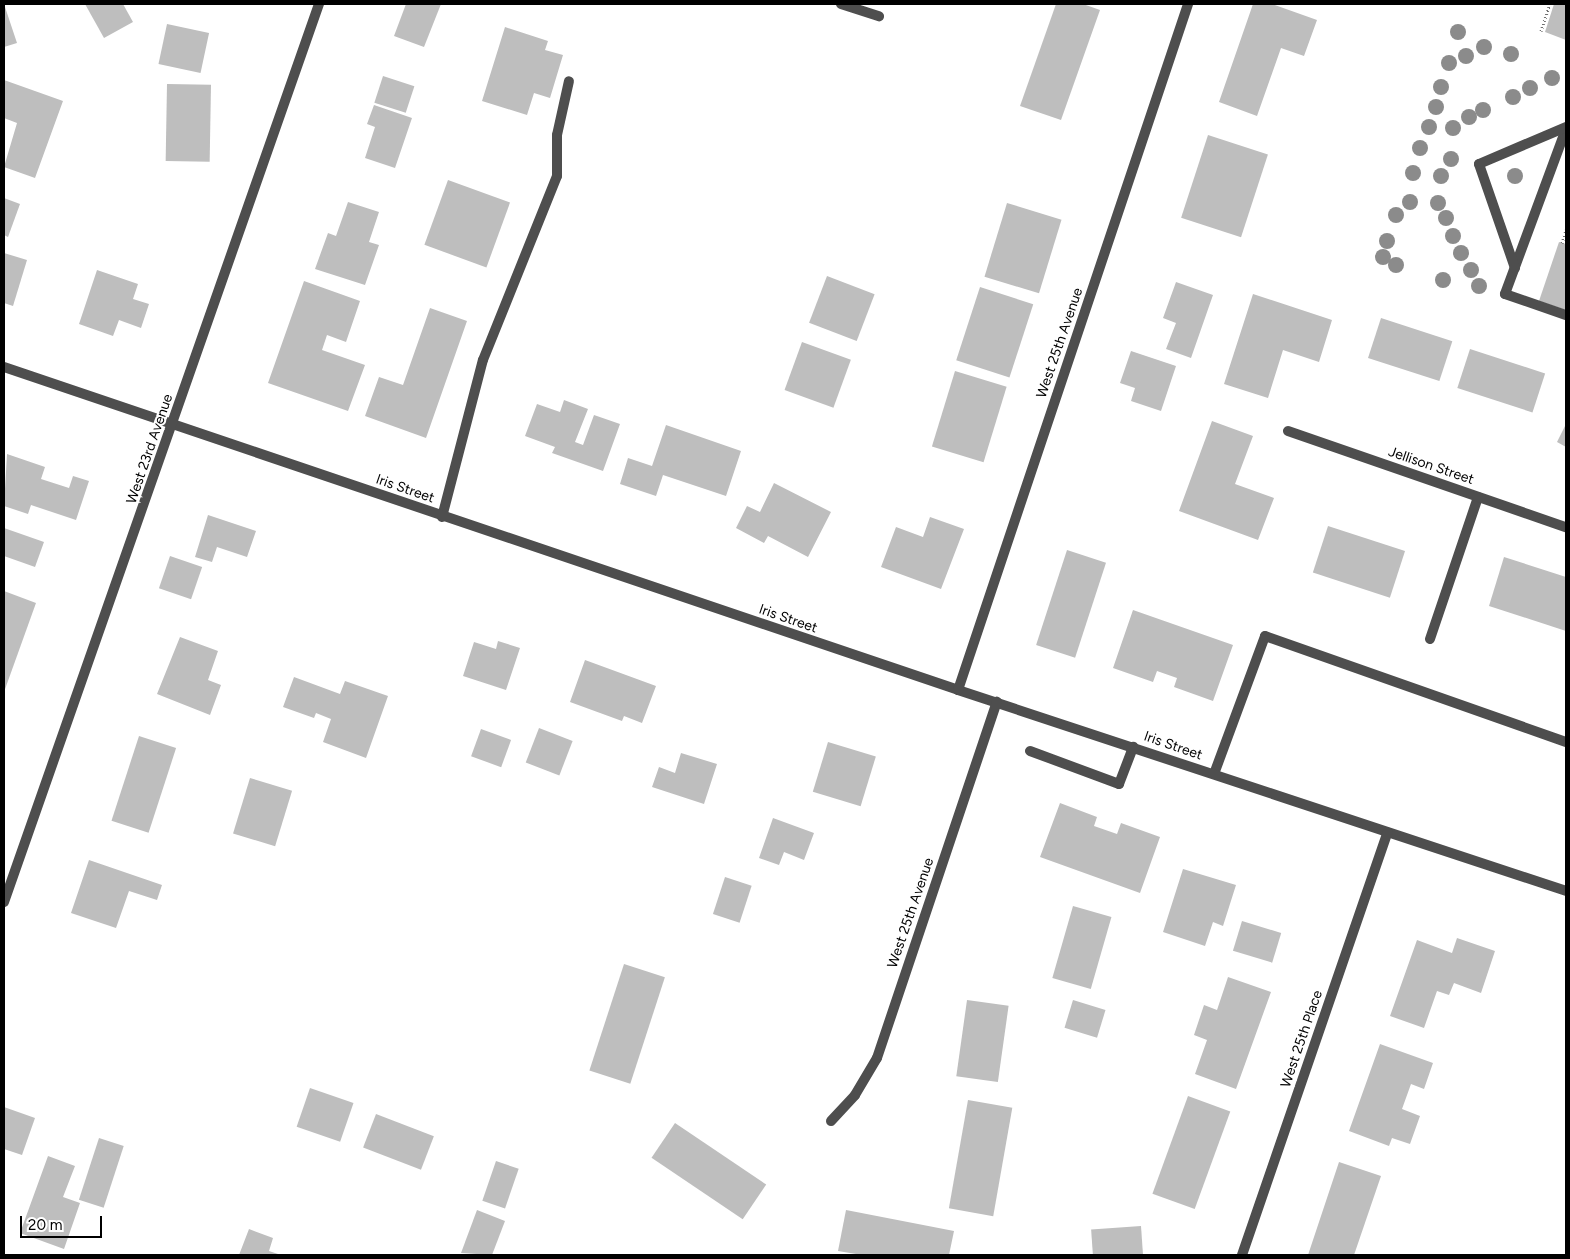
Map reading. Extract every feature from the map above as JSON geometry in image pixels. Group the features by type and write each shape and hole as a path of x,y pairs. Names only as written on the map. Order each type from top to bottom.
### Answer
{"street":[{"name":"West 23rd Avenue","path":"4,902 173,426 319,4"},
{"path":"841,4 879,16"},
{"name":"West 25th Avenue","path":"958,690 1188,4"},
{"path":"442,516 482,360 557,176 557,135 569,81"},
{"path":"1515,268 1479,164 1566,128"},
{"path":"1566,128 1505,294 1566,316"},
{"name":"Iris Street","path":"4,367 173,426 958,690 1566,891"},
{"name":"Jellison Street","path":"1288,432 1566,527"},
{"path":"1430,639 1478,497"},
{"path":"1214,774 1264,636 1566,742"},
{"name":"West 25th Avenue","path":"831,1121 855,1095 877,1058 997,702"},
{"path":"1030,751 1119,784 1133,747"},
{"name":"West 25th Place","path":"1242,1255 1388,832"}],"path":[{"path":"1541,31 1550,4"},
{"path":"1562,243 1566,230"}],"building":[{"path":"4,4 17,43 4,47"},
{"path":"85,4 123,4 133,22 104,38"},
{"path":"406,4 441,4 424,47 394,36"},
{"path":"1056,4 1083,4 1100,10 1061,120 1020,106"},
{"path":"1253,4 1272,4 1317,20 1304,56 1281,48 1257,116 1219,102"},
{"path":"1554,4 1566,4 1566,40 1545,32"},
{"path":"167,24 209,33 201,73 158,64"},
{"path":"505,27 548,41 545,50 563,55 550,98 534,93 527,115 482,101"},
{"path":"383,76 414,86 406,113 374,103"},
{"path":"4,80 63,101 35,178 4,167 17,123 4,118"},
{"path":"167,84 211,85 210,162 166,161"},
{"path":"374,105 412,118 395,168 365,158 375,127 367,124"},
{"path":"1208,135 1268,154 1241,237 1181,218"},
{"path":"448,180 510,203 486,267 424,245"},
{"path":"4,198 20,204 8,237 4,235"},
{"path":"348,202 379,212 369,242 379,245 365,285 315,269 328,233 336,236"},
{"path":"1007,203 1062,220 1039,293 984,277"},
{"path":"1559,242 1566,244 1566,310 1539,301"},
{"path":"4,253 27,260 13,306 4,303"},
{"path":"97,270 138,284 133,299 149,304 141,328 119,320 113,336 79,324"},
{"path":"827,276 875,294 857,341 809,323"},
{"path":"304,281 360,301 346,342 327,335 322,350 365,365 348,411 268,383"},
{"path":"1176,282 1213,295 1191,358 1166,349 1176,323 1163,318"},
{"path":"980,287 1033,304 1009,378 956,360"},
{"path":"1253,294 1332,320 1319,362 1283,350 1268,398 1224,384"},
{"path":"430,308 467,321 426,438 365,416 379,377 403,385"},
{"path":"1381,318 1452,341 1439,381 1368,358"},
{"path":"802,342 851,360 833,408 785,390"},
{"path":"1470,349 1545,373 1532,412 1457,388"},
{"path":"1131,351 1176,366 1161,411 1131,401 1135,388 1120,383"},
{"path":"955,371 1007,387 984,462 932,447"},
{"path":"564,400 588,409 575,442 583,445 594,415 620,424 603,471 552,453 555,447 525,436 537,404 560,412"},
{"path":"1212,421 1253,436 1235,484 1274,498 1258,540 1179,511"},
{"path":"1566,424 1566,447 1557,442"},
{"path":"666,425 741,451 726,496 663,475 656,496 620,484 628,458 652,466"},
{"path":"7,454 45,467 41,479 69,488 73,476 89,481 76,520 31,505 28,514 4,506"},
{"path":"774,483 831,512 808,557 768,536 764,543 736,528 747,506 760,512"},
{"path":"208,515 256,531 247,557 217,547 212,562 195,557"},
{"path":"930,517 964,529 941,589 881,567 896,527 923,537"},
{"path":"1328,526 1405,551 1390,598 1313,573"},
{"path":"4,528 44,542 35,567 4,556"},
{"path":"1067,550 1106,563 1075,658 1036,645"},
{"path":"170,556 202,567 191,599 159,588"},
{"path":"1504,557 1566,577 1566,631 1489,606"},
{"path":"4,591 36,603 4,692"},
{"path":"1133,610 1233,645 1213,701 1174,687 1177,678 1157,671 1153,682 1113,668"},
{"path":"180,637 218,651 208,680 221,685 210,715 157,694"},
{"path":"498,641 520,648 506,690 463,676 474,642 496,649"},
{"path":"585,660 656,686 642,723 624,716 622,721 570,702"},
{"path":"294,677 340,694 345,681 388,696 366,758 323,742 331,719 316,713 314,718 283,707"},
{"path":"539,728 573,741 559,775 526,763"},
{"path":"481,729 511,740 501,767 471,756"},
{"path":"139,736 176,748 149,833 111,821"},
{"path":"828,742 876,757 861,806 813,792"},
{"path":"681,753 717,764 704,804 652,787 659,767 675,773"},
{"path":"250,778 292,791 275,846 233,833"},
{"path":"1060,803 1097,817 1094,826 1117,834 1121,823 1160,837 1140,893 1040,857"},
{"path":"773,818 814,833 804,860 784,852 779,865 759,858"},
{"path":"89,860 162,885 157,900 129,891 116,928 71,913"},
{"path":"1183,869 1236,885 1223,926 1213,922 1205,946 1163,932"},
{"path":"725,877 752,886 740,923 713,914"},
{"path":"1073,906 1111,917 1091,989 1052,978"},
{"path":"1242,921 1281,933 1272,963 1233,951"},
{"path":"1457,938 1495,951 1481,993 1454,983 1449,995 1437,991 1424,1028 1390,1016 1417,940 1452,953"},
{"path":"624,964 665,977 630,1084 589,1071"},
{"path":"1228,977 1271,992 1236,1089 1195,1074 1207,1040 1194,1035 1204,1005 1217,1010"},
{"path":"967,1000 1009,1006 998,1082 956,1076"},
{"path":"1073,1000 1106,1010 1097,1038 1065,1028"},
{"path":"1380,1044 1433,1063 1424,1089 1411,1084 1402,1109 1420,1116 1410,1144 1392,1138 1389,1146 1349,1131"},
{"path":"310,1088 353,1103 340,1142 297,1127"},
{"path":"1188,1096 1230,1111 1195,1209 1152,1194"},
{"path":"968,1100 1012,1108 993,1216 949,1208"},
{"path":"4,1107 35,1118 22,1155 4,1149"},
{"path":"376,1114 434,1136 421,1170 363,1148"},
{"path":"675,1123 766,1185 743,1219 652,1158"},
{"path":"99,1138 124,1146 104,1208 79,1200"},
{"path":"48,1156 75,1166 63,1197 80,1203 64,1249 20,1233"},
{"path":"496,1161 519,1169 505,1209 482,1201"},
{"path":"1339,1162 1381,1176 1354,1255 1308,1255"},
{"path":"477,1210 505,1221 492,1255 461,1253"},
{"path":"846,1210 954,1231 949,1255 862,1255 838,1251"},
{"path":"1141,1226 1143,1255 1093,1255 1091,1229"},
{"path":"249,1229 273,1238 269,1251 281,1255 239,1255"}]}
